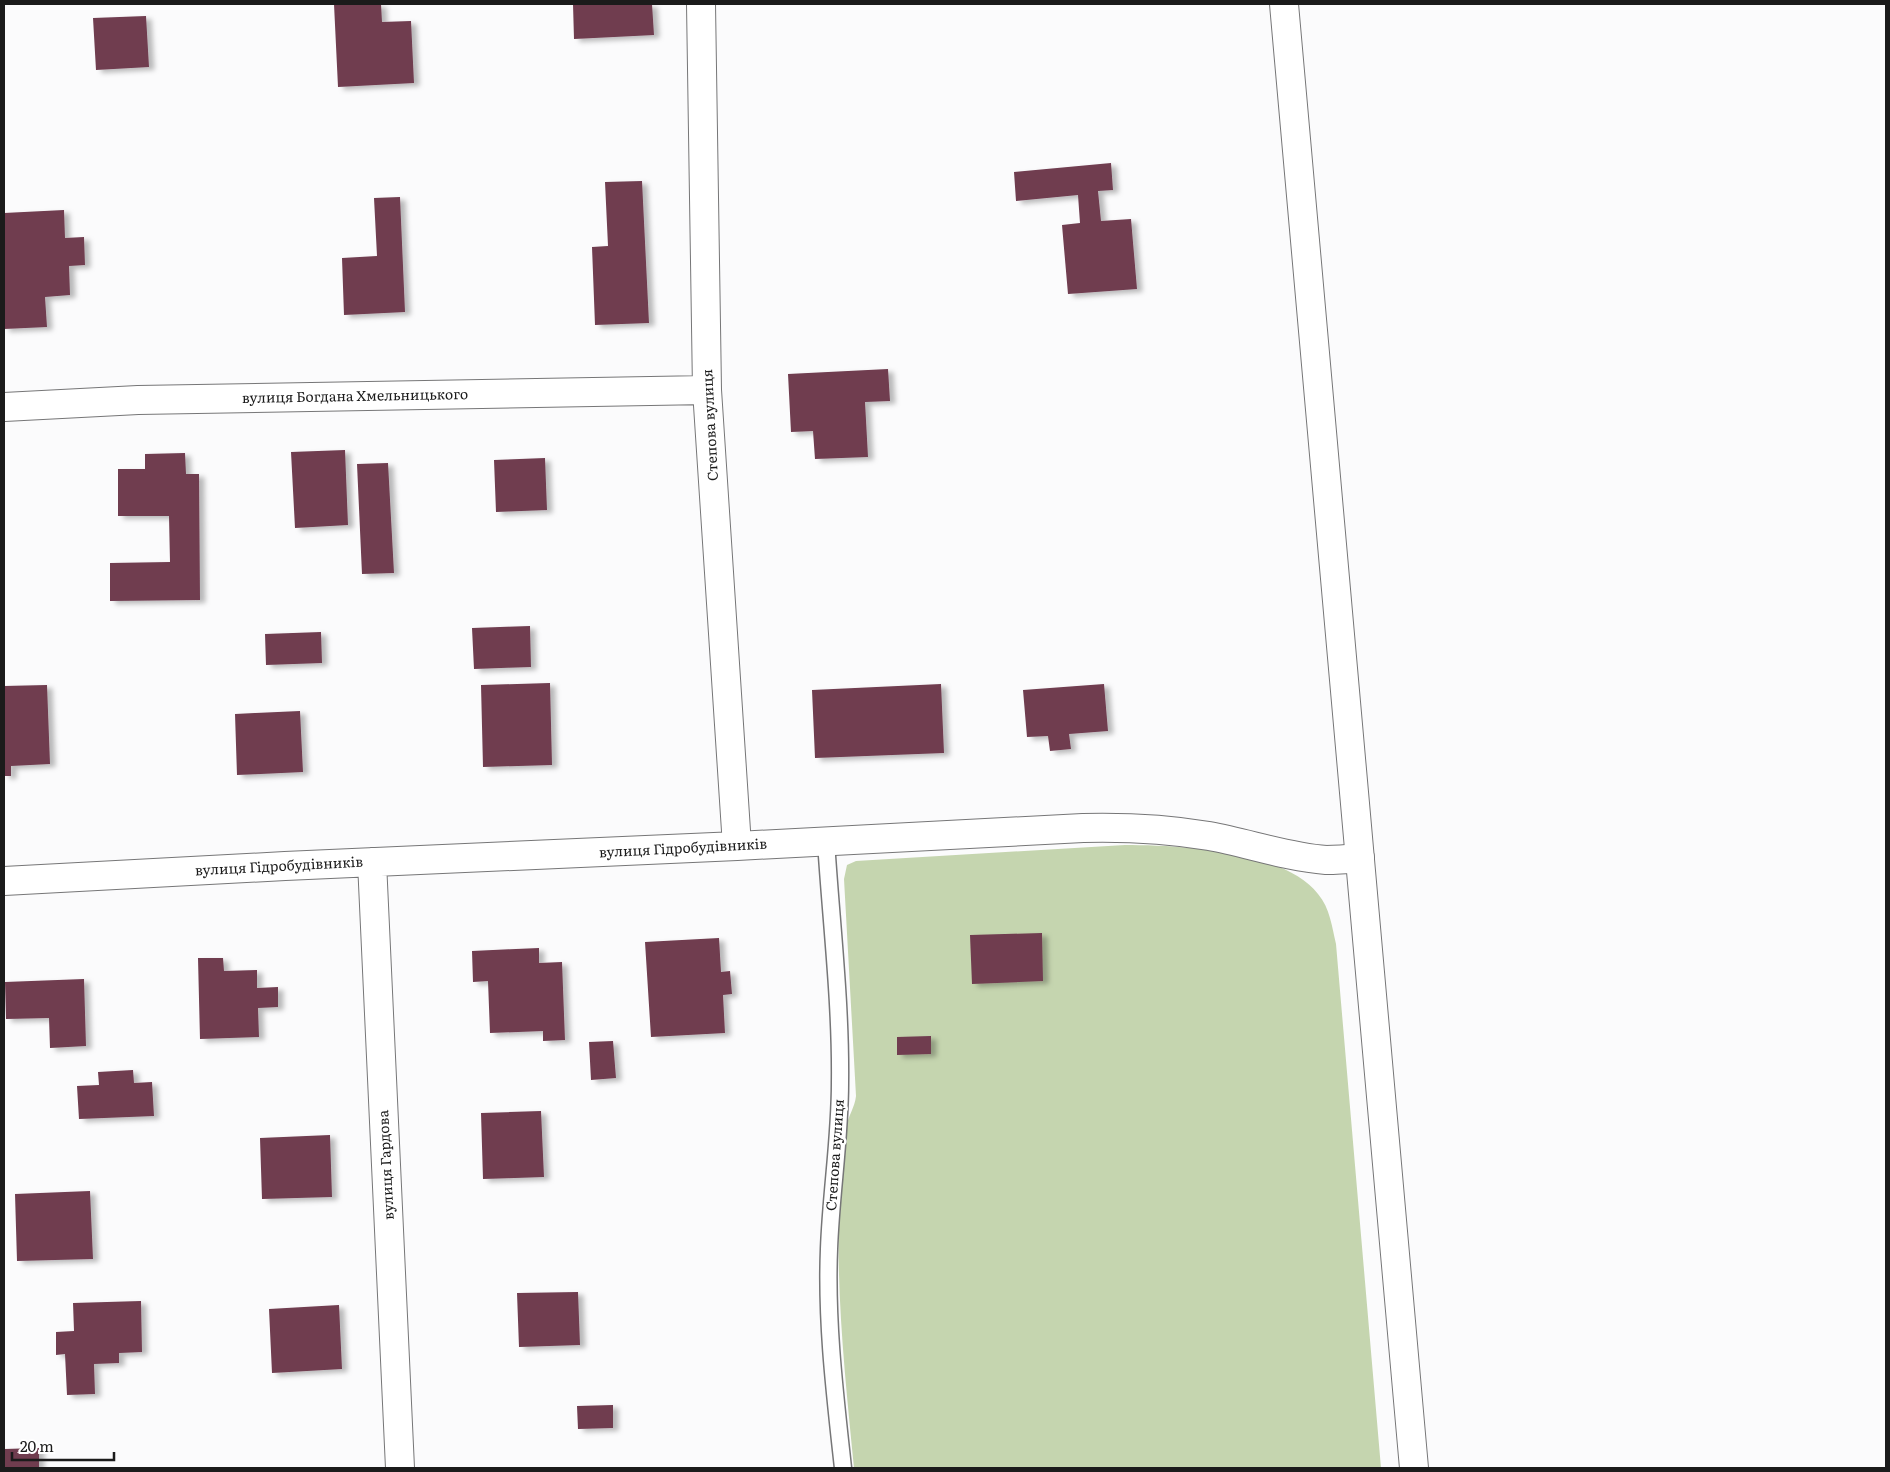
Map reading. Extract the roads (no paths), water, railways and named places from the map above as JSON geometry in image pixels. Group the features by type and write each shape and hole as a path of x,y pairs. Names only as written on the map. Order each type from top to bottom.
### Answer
{"street":[{"name":"Степова вулиця","path":"701,4 707,390 737,846"},
{"path":"1284,4 1414,1468"},
{"name":"вулиця Богдана Хмельницького","path":"4,407 138,400 707,390"},
{"name":"вулиця Гідробудівників","path":"4,881 1122,827 1207,836 1286,854 1325,860 1360,858"},
{"name":"вулиця Гардова","path":"372,862 400,1468"}],"lane":[{"name":"Степова вулиця","path":"826,841 840,1045 839,1138 832,1195 828,1280 831,1344 843,1468"}]}
